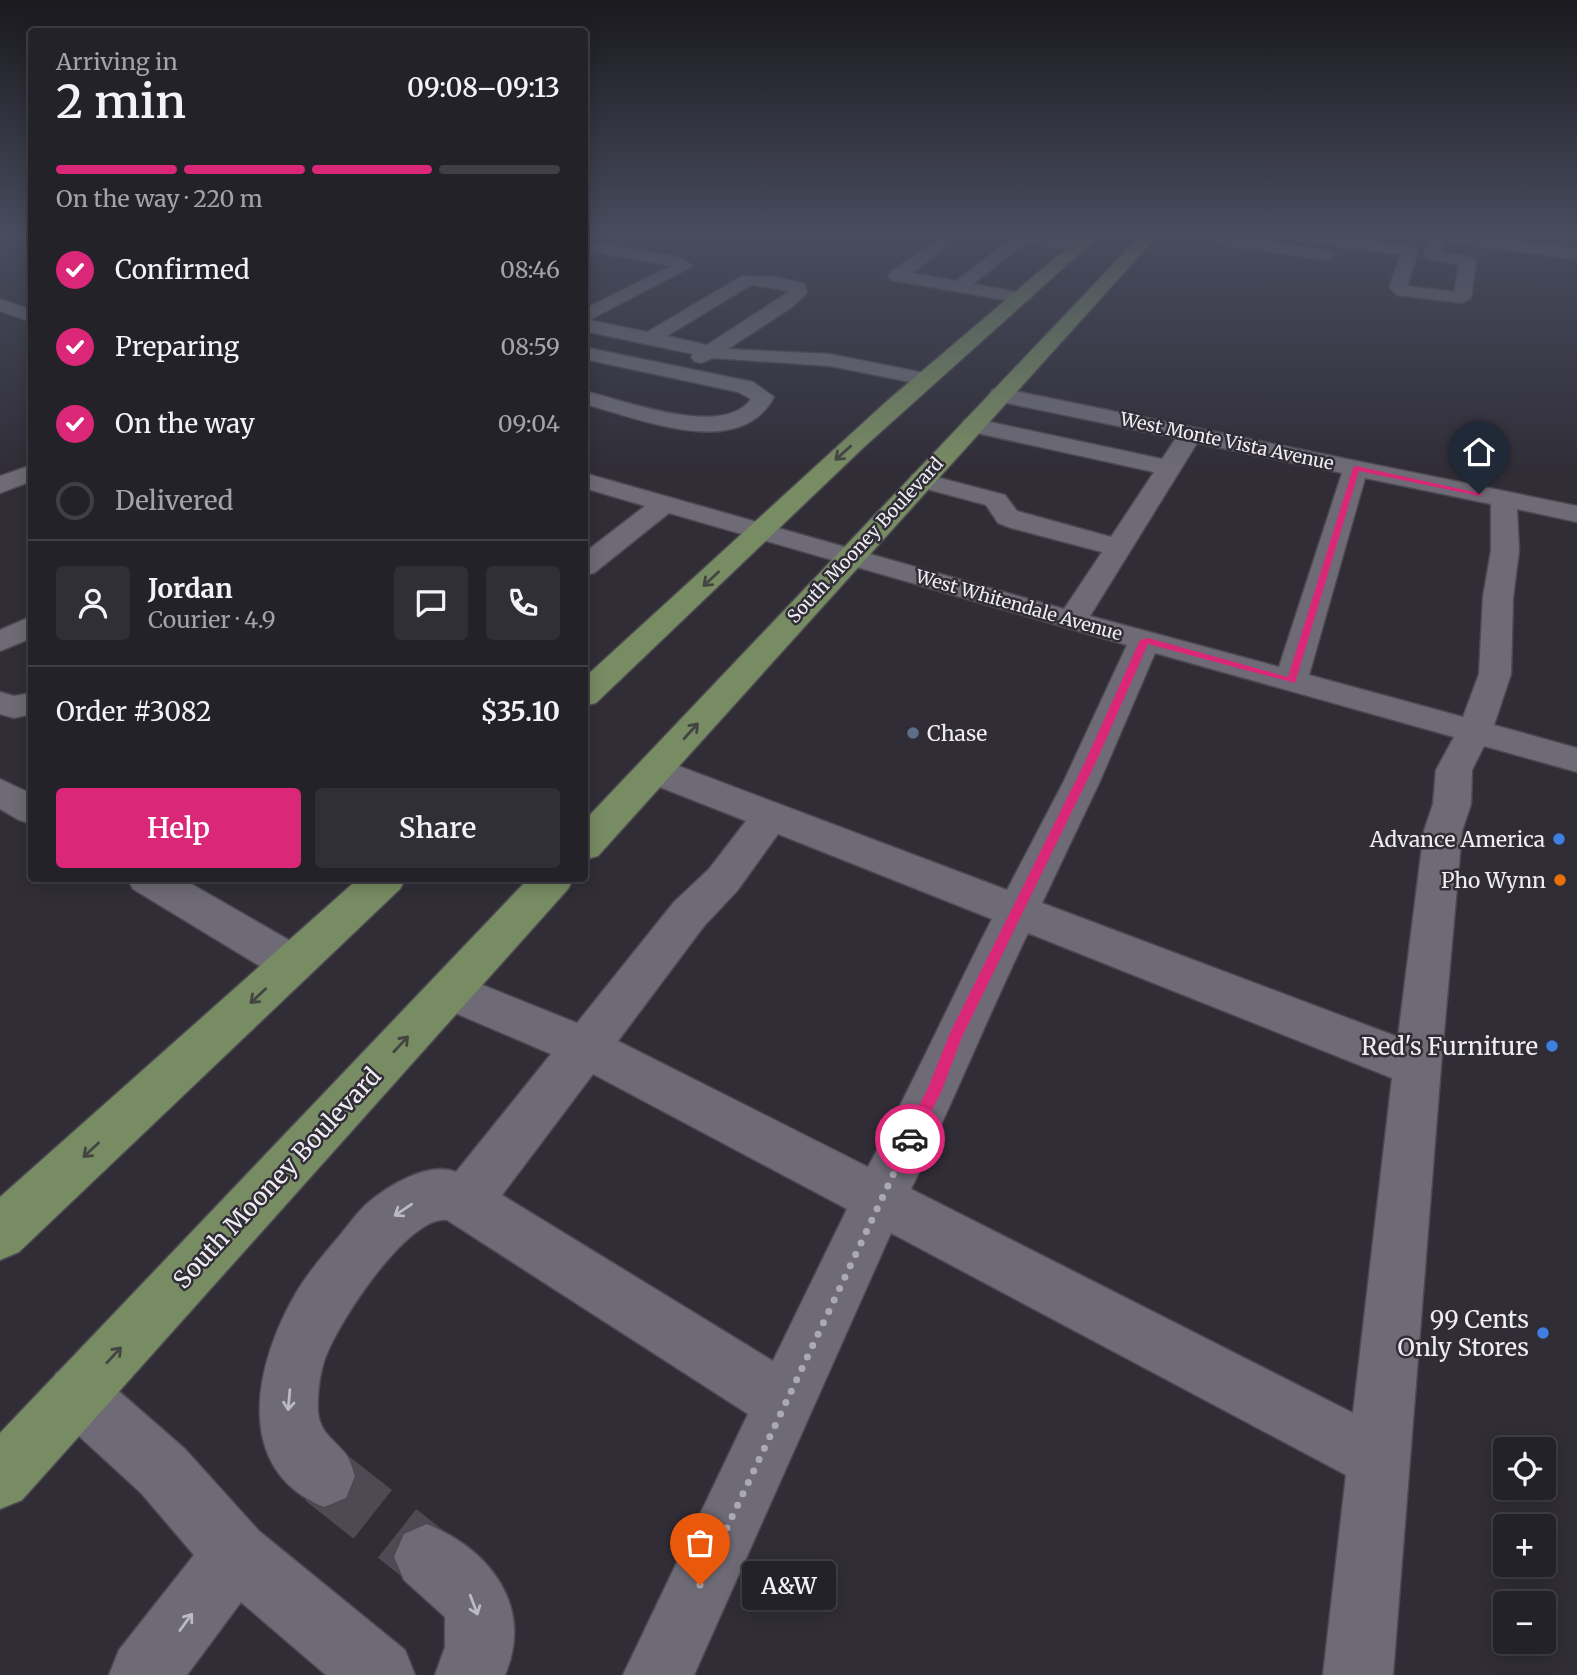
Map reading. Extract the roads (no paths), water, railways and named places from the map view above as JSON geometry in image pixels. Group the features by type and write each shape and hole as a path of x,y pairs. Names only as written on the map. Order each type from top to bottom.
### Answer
{"main road":[{"path":"588,689 925,379 1003,314"},
{"name":"South Mooney Boulevard","path":"588,842 1076,314"},
{"path":"0,1233 382,882"},
{"name":"South Mooney Boulevard","path":"0,1478 550,882"}],"street":[{"path":"649,338 690,314"},
{"path":"678,372 768,314"},
{"path":"0,325 28,316"},
{"path":"588,326 710,351 830,360 925,379"},
{"path":"588,355 745,387 763,397 760,404 732,423 714,426 695,425 588,398"},
{"name":"West Monte Vista Avenue","path":"1000,395 1577,514"},
{"path":"972,425 1170,468"},
{"path":"1072,620 1191,433"},
{"path":"1291,681 1356,468"},
{"path":"0,485 28,473"},
{"path":"920,480 996,500 1007,517 1020,522 1120,548"},
{"name":"West Whitendale Avenue","path":"588,481 849,558 1577,760"},
{"path":"1358,1675 1417,1066 1443,831 1452,804 1454,770 1474,732 1495,674 1498,597 1505,551 1504,499"},
{"path":"588,564 664,504"},
{"path":"0,642 28,627"},
{"path":"658,1675 879,1199 934,1090 955,1037 1087,770 1145,640"},
{"path":"0,703 14,707 28,704"},
{"path":"655,771 1417,1066"},
{"path":"0,792 28,809"},
{"path":"465,1202 689,914 723,880 771,815"},
{"path":"0,825 28,818"},
{"path":"154,882 293,964"},
{"path":"450,991 585,1047 1380,1459"},
{"path":"324,1476 297,1450 288,1412 293,1366 316,1313 344,1273 387,1221 414,1202 445,1192 784,1402"},
{"path":"77,1394 163,1471 236,1554 380,1675"},
{"path":"150,1671 236,1554"},
{"path":"427,1558 473,1597 482,1633 475,1666 470,1675"}],"tunnel":[{"path":"324,1476 427,1557"}],"place":[{"name":"Chase","path":"913,733"},
{"name":"Advance America","path":"1559,839"},
{"name":"Pho Wynn","path":"1560,880"},
{"name":"Red's Furniture","path":"1552,1046"},
{"name":"99 Cents Only Stores","path":"1543,1333"},
{"name":"A&W","path":"700,1585"}]}
